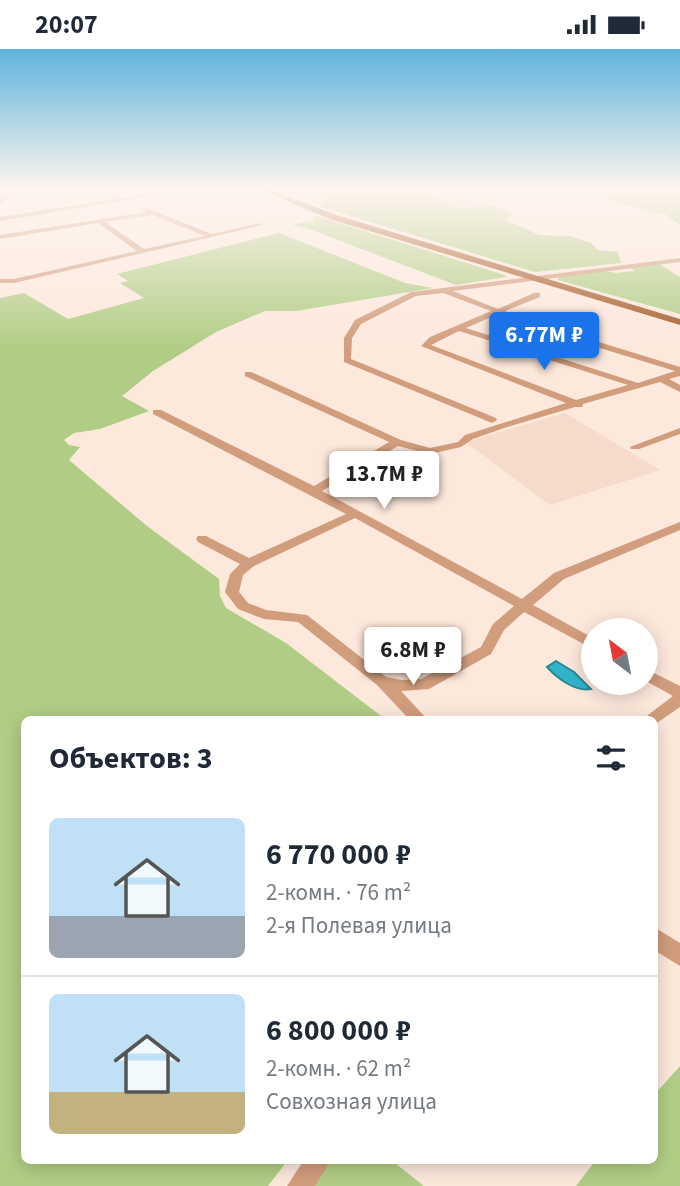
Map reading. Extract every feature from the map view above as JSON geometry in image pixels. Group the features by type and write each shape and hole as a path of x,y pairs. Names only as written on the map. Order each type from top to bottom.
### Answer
{"main road":[{"path":"417,242 680,321"},
{"path":"422,242 534,277"}],"street":[{"path":"129,242 142,251"},
{"path":"0,281 14,281 183,242"},
{"path":"492,420 350,362 346,356 352,329 371,313 414,294 680,260"},
{"path":"442,289 495,310 680,371"},
{"path":"537,295 495,310 433,339 425,346 579,405"},
{"path":"457,328 640,387"},
{"path":"247,375 397,442 430,450 460,444 470,437 503,425 640,387 680,371"},
{"path":"661,379 680,389"},
{"path":"157,412 314,491 581,637"},
{"path":"635,447 680,432"},
{"path":"314,491 397,442"},
{"path":"355,514 248,563 237,574 232,592 243,606 264,614 302,618 382,681 416,716"},
{"path":"382,681 402,686 424,685 443,677 486,650 498,627 559,576 579,565 680,526"},
{"path":"202,539 248,563"},
{"path":"658,681 680,693"},
{"path":"658,716 680,698"},
{"path":"658,940 680,956"},
{"path":"300,1186 316,1164"}],"shaded area":[{"path":"565,413 660,470 550,505 466,442"}],"green space":[{"path":"243,242 302,242 405,283 433,288 296,311 265,311 216,332 153,371 122,396 149,411 100,429 74,433 64,440 69,445 80,447 69,460 147,526 219,579 220,596 226,608 286,643 381,716 21,716 21,1164 285,1164 268,1186 0,1186 0,298 24,293 68,319 144,298 120,283 128,281 117,274"},
{"path":"343,242 400,242 506,277 456,285"},
{"path":"437,242 588,242 598,250 618,252 621,263 535,272"},
{"path":"656,262 680,277 680,314 558,280 559,276 599,270 616,273 635,271 629,267"},
{"path":"680,1066 680,1186 576,1186 593,1164 658,1164 658,1091"},
{"path":"324,1164 396,1164 424,1186 308,1186"}],"water":[{"path":"556,661 574,672 581,679 581,688 567,683 547,667"}]}
